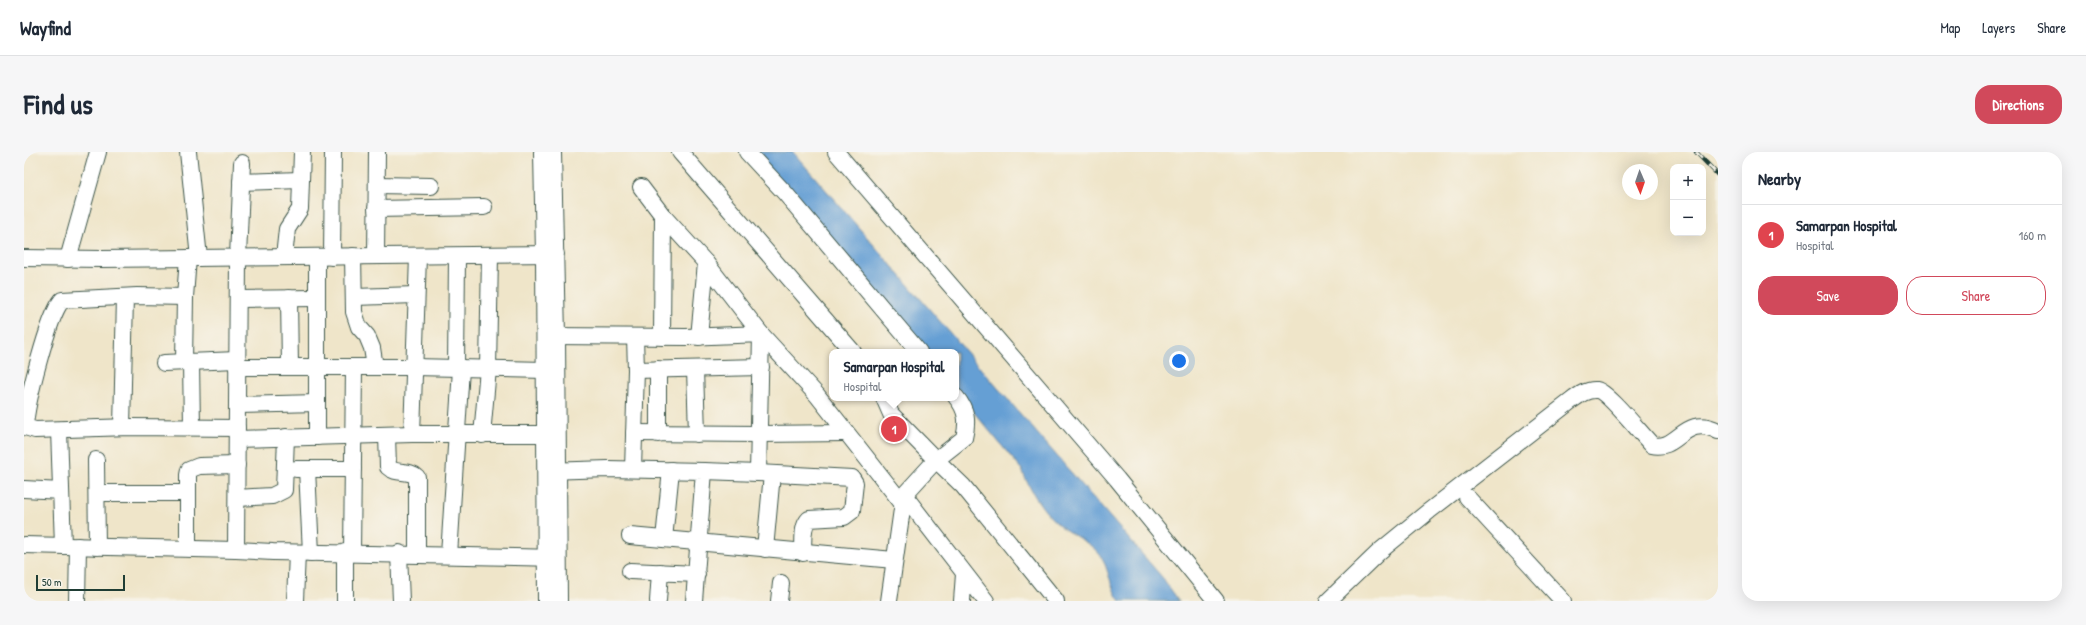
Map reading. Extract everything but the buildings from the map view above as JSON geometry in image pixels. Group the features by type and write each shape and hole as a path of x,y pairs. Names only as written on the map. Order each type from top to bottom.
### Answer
{"street":[{"path":"68,259 98,152"},
{"path":"188,152 193,258 185,297 192,427"},
{"path":"284,257 287,229 300,209 302,152"},
{"path":"317,437 317,298 324,257 333,152"},
{"path":"376,256 378,152"},
{"path":"542,152 550,254"},
{"path":"553,152 550,254 552,557 559,601"},
{"path":"680,152 850,349"},
{"path":"746,152 785,193 916,349"},
{"path":"836,152 1117,479 1216,601"},
{"path":"236,550 238,257 242,163"},
{"path":"241,182 300,180"},
{"path":"377,185 431,186"},
{"path":"641,187 664,216 706,262 761,334 817,395 986,601"},
{"path":"376,209 484,207"},
{"path":"662,337 664,216"},
{"path":"24,258 68,259 550,254"},
{"path":"482,434 488,370 490,255"},
{"path":"353,256 356,322 372,348 375,367"},
{"path":"412,434 418,256"},
{"path":"448,555 457,434 457,256"},
{"path":"699,336 706,262"},
{"path":"354,297 416,295"},
{"path":"185,297 125,297 62,300 56,310 39,361 25,427 36,430 192,427 237,433 286,437 412,434 552,434"},
{"path":"122,428 125,297"},
{"path":"238,298 317,298"},
{"path":"289,298 290,367"},
{"path":"551,336 662,337 761,334"},
{"path":"761,334 760,434 765,474 765,549"},
{"path":"551,336 545,370 552,434"},
{"path":"632,469 636,370 635,337"},
{"path":"164,363 237,363 290,367 545,370"},
{"path":"345,601 353,469 352,436 354,367"},
{"path":"636,370 761,367"},
{"path":"658,369 658,434"},
{"path":"695,369 697,434"},
{"path":"1328,601 1380,551 1470,478 1572,401 1589,391 1598,390 1609,397 1652,445 1659,447 1668,444 1689,429 1699,426 1718,431"},
{"path":"885,401 891,414 963,486 1056,601"},
{"path":"889,601 903,499 936,460 964,438 968,420 963,406 959,401"},
{"path":"237,405 317,403"},
{"path":"59,430 61,491 77,601"},
{"path":"634,433 760,434 846,432"},
{"path":"387,435 388,467 391,470 413,473 417,477 417,554"},
{"path":"237,498 272,496 284,490 286,484 286,437"},
{"path":"96,460 97,546"},
{"path":"188,548 189,470 192,468 237,465"},
{"path":"286,469 353,469"},
{"path":"295,601 304,553 307,469"},
{"path":"551,471 632,469 852,478 855,483 852,511 844,517 815,517 805,523 803,553"},
{"path":"664,539 671,470"},
{"path":"694,601 700,542 704,471"},
{"path":"24,490 61,491"},
{"path":"96,493 188,493"},
{"path":"1466,497 1563,601"},
{"path":"630,536 803,553 894,560"},
{"path":"24,545 188,548 304,553 349,552 552,557"},
{"path":"399,553 401,601"},
{"path":"546,601 552,557"},
{"path":"630,571 697,574"},
{"path":"658,601 660,572"},
{"path":"962,601 964,574"},
{"path":"778,601 780,583"}],"water":[{"path":"753,152 793,152 1162,577 1179,601 1120,601 1114,591 1106,566 1101,556 1087,543 1064,529 1047,514 1028,485 1022,470 959,395 959,349 920,349"}],"railway":[{"path":"1696,152 1718,175"}],"place":[{"name":"Samarpan Hospital","path":"894,429"}]}
